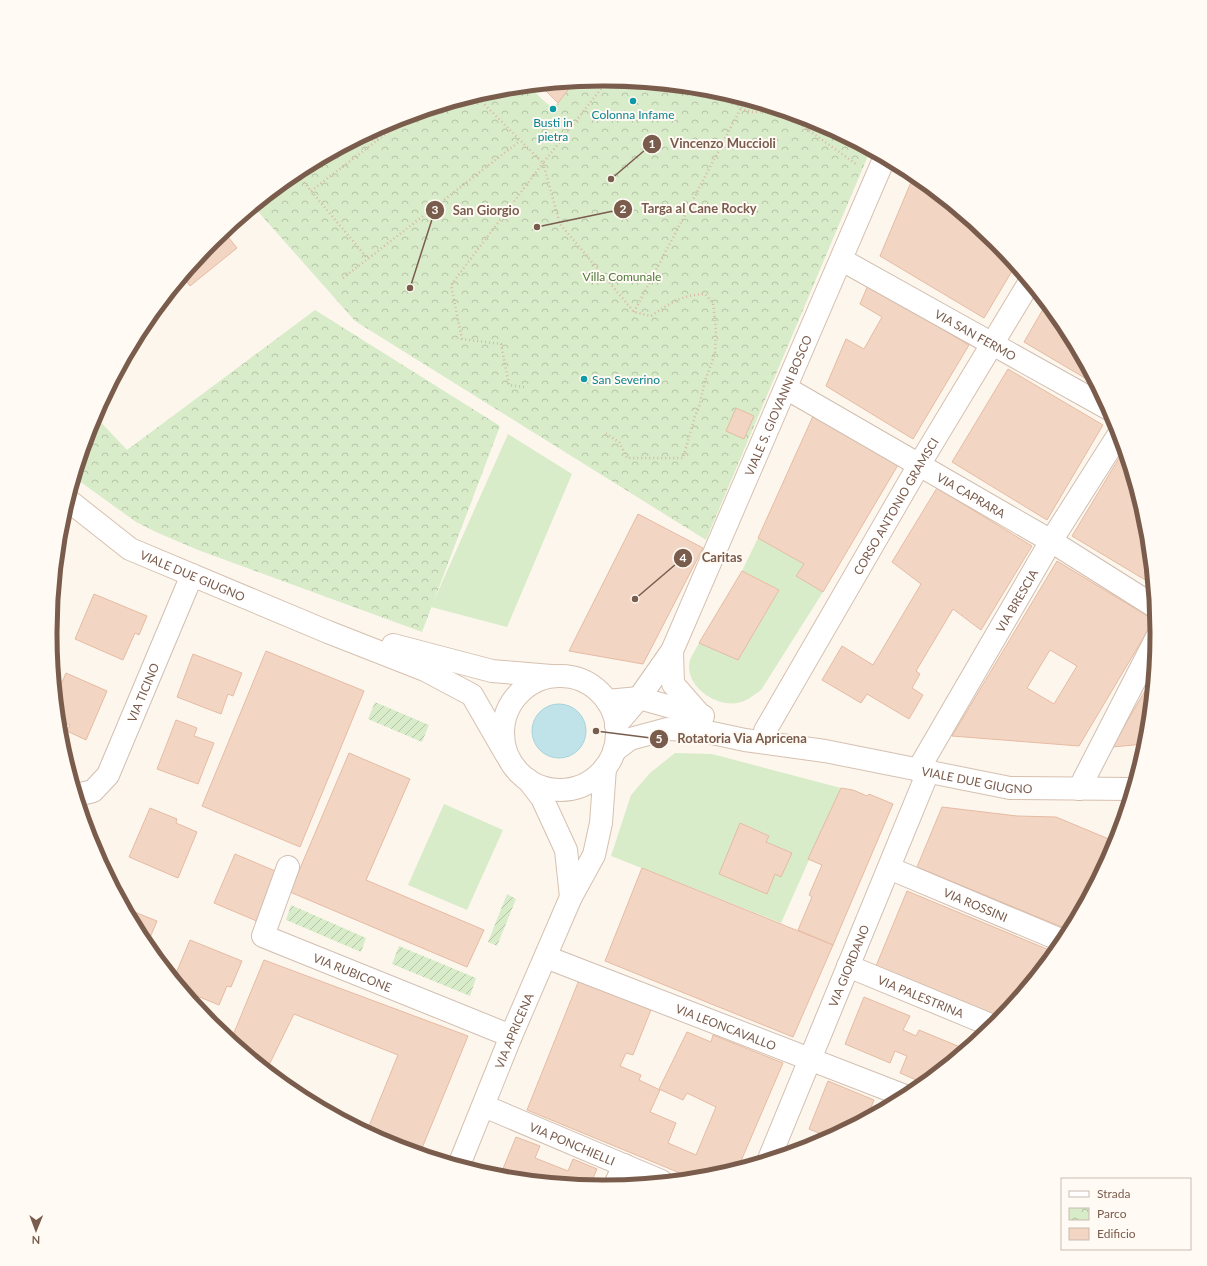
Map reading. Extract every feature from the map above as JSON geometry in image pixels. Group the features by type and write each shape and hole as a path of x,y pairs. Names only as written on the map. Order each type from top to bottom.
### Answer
{"street":[{"name":"VIALE S. GIOVANNI BOSCO","path":"616,725 639,698 672,651 842,260 882,163"},
{"name":"VIA SAN FERMO","path":"842,260 1100,404"},
{"name":"CORSO ANTONIO GRAMSCI","path":"765,731 919,465 1026,287"},
{"name":"VIA CAPRARA","path":"786,388 1051,542 1149,603"},
{"name":"VIA BRESCIA","path":"923,771 1051,542 1115,441"},
{"name":"VIALE DUE GIUGNO","path":"73,504 130,549 328,632 425,670 472,695 515,769 528,780 543,788 560,790 572,788 593,780 630,739 667,729 698,730 745,740 825,751 1010,788 1127,789"},
{"name":"VIA TICINO","path":"82,794 93,791 108,775 192,575"},
{"name":"VIALE DUE GIUGNO","path":"328,632 442,657 492,671 576,678 593,687 607,701 616,725 617,738 610,760"},
{"name":"VIALE S. GIOVANNI BOSCO","path":"672,651 673,684 701,716"},
{"path":"1079,789 1149,652"},
{"name":"VIALE DUE GIUGNO","path":"506,754 502,736 504,719 511,702 523,689 539,680 556,676"},
{"name":"VIALE DUE GIUGNO","path":"607,701 639,698 701,716 765,731 825,751"},
{"name":"VIA APRICENA","path":"461,1161 511,1036 571,897 594,855 601,823 610,760"},
{"name":"VIA GIORDANO","path":"771,1153 889,868 923,771"},
{"name":"VIA APRICENA","path":"528,780 542,798 566,850 571,897"},
{"name":"VIA RUBICONE","path":"288,867 263,936 511,1036"},
{"name":"VIA ROSSINI","path":"889,868 1057,938"},
{"name":"VIA LEONCAVALLO","path":"546,957 898,1093"},
{"name":"VIA PALESTRINA","path":"848,966 986,1023"},
{"name":"VIA PONCHIELLI","path":"484,1106 652,1177"},
{"path":"618,1179 624,1165"}],"path":[{"path":"524,388 509,385 501,344 462,339 451,285 603,86"},
{"path":"481,101 543,163 560,224 634,312 652,316 667,305 689,295 705,294 713,303 716,330 715,354 705,381 699,407 683,458 626,458 620,442 605,433"},
{"path":"734,102 741,108 758,112 762,111"},
{"path":"634,312 741,108"},
{"path":"798,123 857,164"},
{"path":"311,191 392,129"},
{"path":"344,278 520,141"},
{"path":"301,179 368,259"}],"green space":[{"name":"Villa Comunale","path":"604,86 675,91 745,105 779,116 813,128 868,155 706,540 355,321 257,210 271,199 330,160 394,128 428,116 462,105 533,91 553,109 569,88"},
{"path":"315,310 500,426 422,632 198,550 156,532 136,522 79,481 86,457 100,421 127,450"},
{"path":"508,434 572,474 507,627 431,607"},
{"path":"758,538 804,564 796,576 823,592 761,690 744,701 728,703 719,701 702,692 691,677 689,669 690,660 699,643 738,659 779,590 742,571"},
{"path":"375,702 429,725 422,742 368,719"},
{"path":"675,753 712,754 841,788 781,923 611,856 631,795 650,773"},
{"path":"444,804 503,830 467,910 408,885"},
{"path":"507,894 516,899 497,946 488,942"},
{"path":"291,905 366,938 361,952 286,920"},
{"path":"399,946 476,978 470,996 392,964"}],"water":[{"path":"554,704 564,704 574,708 582,716 586,726 586,736 582,746 574,754 564,758 554,758 544,754 536,746 532,736 532,726 536,716 544,708"}],"building":[{"path":"569,88 558,103 545,90"},
{"path":"911,182 936,199 964,222 1012,271 984,318 880,256"},
{"path":"228,237 237,248 190,286 186,281"},
{"path":"868,285 969,345 913,439 826,386 846,339 864,349 882,317 860,304"},
{"path":"1043,309 1058,329 1088,380 1024,342"},
{"path":"1008,369 1103,425 1047,520 952,462"},
{"path":"736,408 754,416 744,439 726,431"},
{"path":"814,414 898,465 823,592 796,576 804,564 758,538"},
{"path":"1121,456 1139,526 1147,581 1072,536"},
{"path":"937,488 1032,546 981,630 953,609 916,671 920,674 912,688 923,695 909,719 867,694 861,703 822,680 842,646 873,665 921,584 892,562"},
{"path":"638,514 703,548 643,664 569,651"},
{"path":"1057,561 1150,617 1150,627 1079,746 952,736","holes":["1050,650 1077,666 1054,704 1027,688"]},
{"path":"742,571 779,590 738,660 699,643"},
{"path":"94,594 147,616 139,635 135,633 123,660 75,639"},
{"path":"266,651 364,691 300,847 202,806"},
{"path":"193,654 242,673 233,696 228,694 221,714 177,697"},
{"path":"66,673 107,691 86,740 67,731 70,725 65,723 60,687"},
{"path":"1147,688 1138,745 1112,747"},
{"path":"176,720 197,728 194,736 214,743 198,784 157,769"},
{"path":"349,753 410,779 366,880 484,930 467,967 290,892"},
{"path":"841,788 853,790 867,796 869,794 893,804 833,945 798,930 812,897 809,895 822,865 808,859"},
{"path":"942,807 1017,816 1056,817 1109,839 1094,875 1064,928 917,867"},
{"path":"150,808 177,819 176,823 197,832 178,878 129,857"},
{"path":"740,823 769,836 766,842 792,853 781,877 775,874 767,894 719,874"},
{"path":"235,854 280,873 259,922 214,903"},
{"path":"642,868 833,945 793,1037 605,961"},
{"path":"907,891 1049,950 1037,966 994,1014 876,966"},
{"path":"133,912 157,921 150,938"},
{"path":"190,940 242,961 231,987 227,986 219,1005 195,995 176,973"},
{"path":"264,960 468,1036 422,1148 394,1138 369,1126 398,1055 294,1014 269,1065 233,1035"},
{"path":"579,980 651,1010 633,1055 626,1053 620,1066 641,1075 639,1080 660,1090 650,1112 676,1123 668,1143 696,1155 716,1107 687,1093 683,1100 659,1089 687,1032 711,1042 713,1035 783,1063 741,1162 710,1169 682,1174 527,1110"},
{"path":"864,997 910,1016 903,1030 916,1036 919,1030 960,1047 917,1080 900,1073 907,1056 895,1051 890,1063 845,1044"},
{"path":"828,1081 874,1100 870,1110 822,1134 809,1129"},
{"path":"516,1137 540,1146 535,1158 568,1171 573,1159 597,1169 592,1179 532,1175 502,1170"}],"place":[{"name":"Colonna Infame","path":"633,101"},
{"name":"Busti in pietra","path":"553,109"},
{"name":"Vincenzo Muccioli","path":"611,179"},
{"name":"Targa al Cane Rocky","path":"537,227"},
{"name":"San Giorgio","path":"410,288"},
{"name":"San Severino","path":"584,379"},
{"name":"Caritas","path":"635,599"},
{"name":"Rotatoria Via Apricena","path":"596,731"}]}
